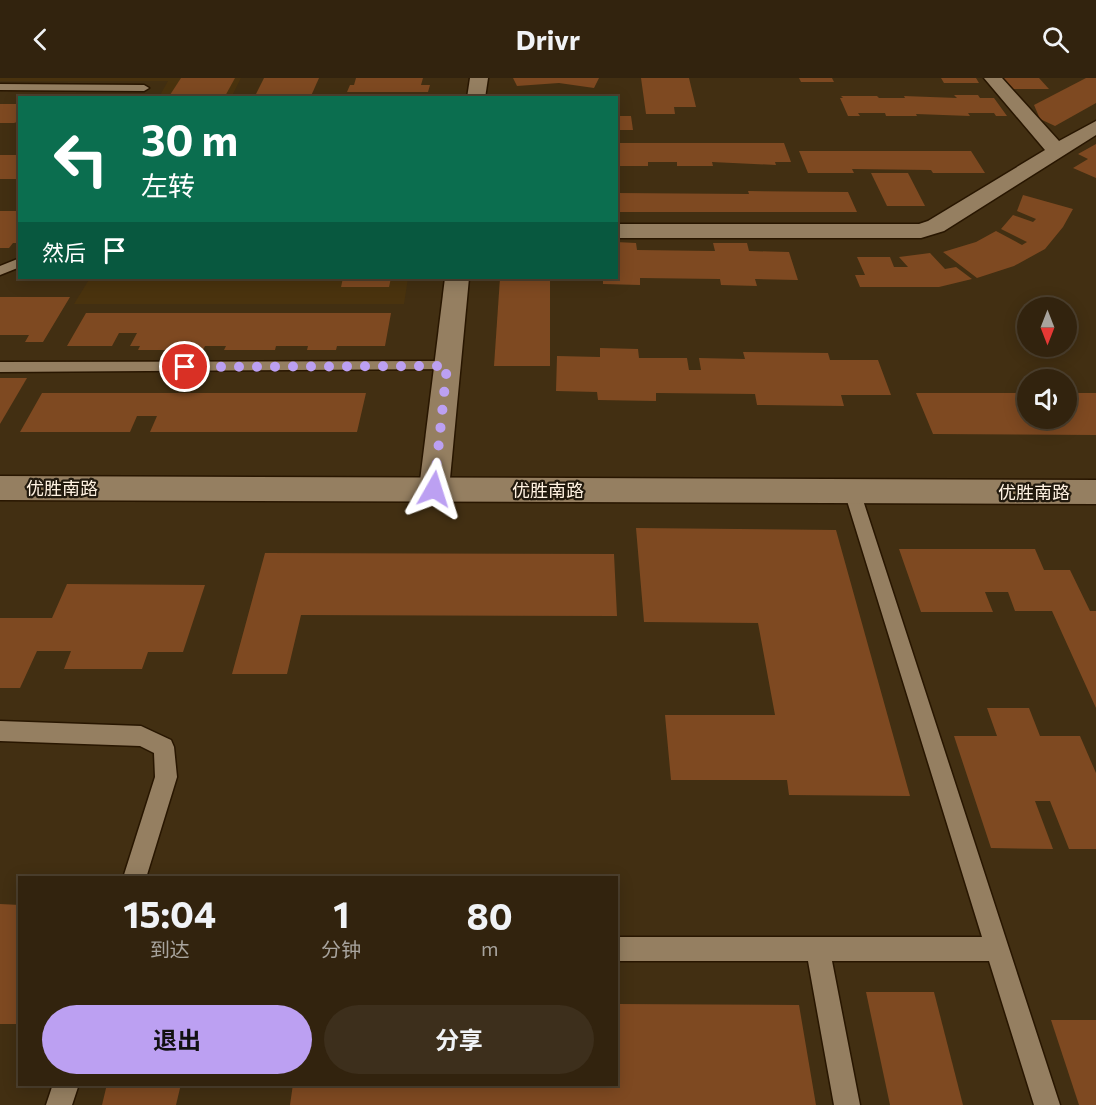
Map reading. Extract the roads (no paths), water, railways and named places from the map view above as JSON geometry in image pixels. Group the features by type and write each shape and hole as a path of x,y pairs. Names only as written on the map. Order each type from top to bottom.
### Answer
{"street":[{"path":"477,96 479,78"},
{"path":"993,78 1057,151"},
{"path":"618,231 921,231 936,225 1096,127"},
{"path":"434,489 457,279"},
{"name":"优胜南路","path":"0,488 1096,492"}],"lane":[{"path":"0,87 144,88 138,96"},
{"path":"0,271 18,263"},
{"path":"0,367 447,366"},
{"path":"852,491 1047,1105"},
{"path":"0,731 141,735 164,747 166,777 135,876"},
{"path":"618,949 998,949"},
{"path":"819,949 847,1105"},
{"path":"59,1105 65,1086"}]}
